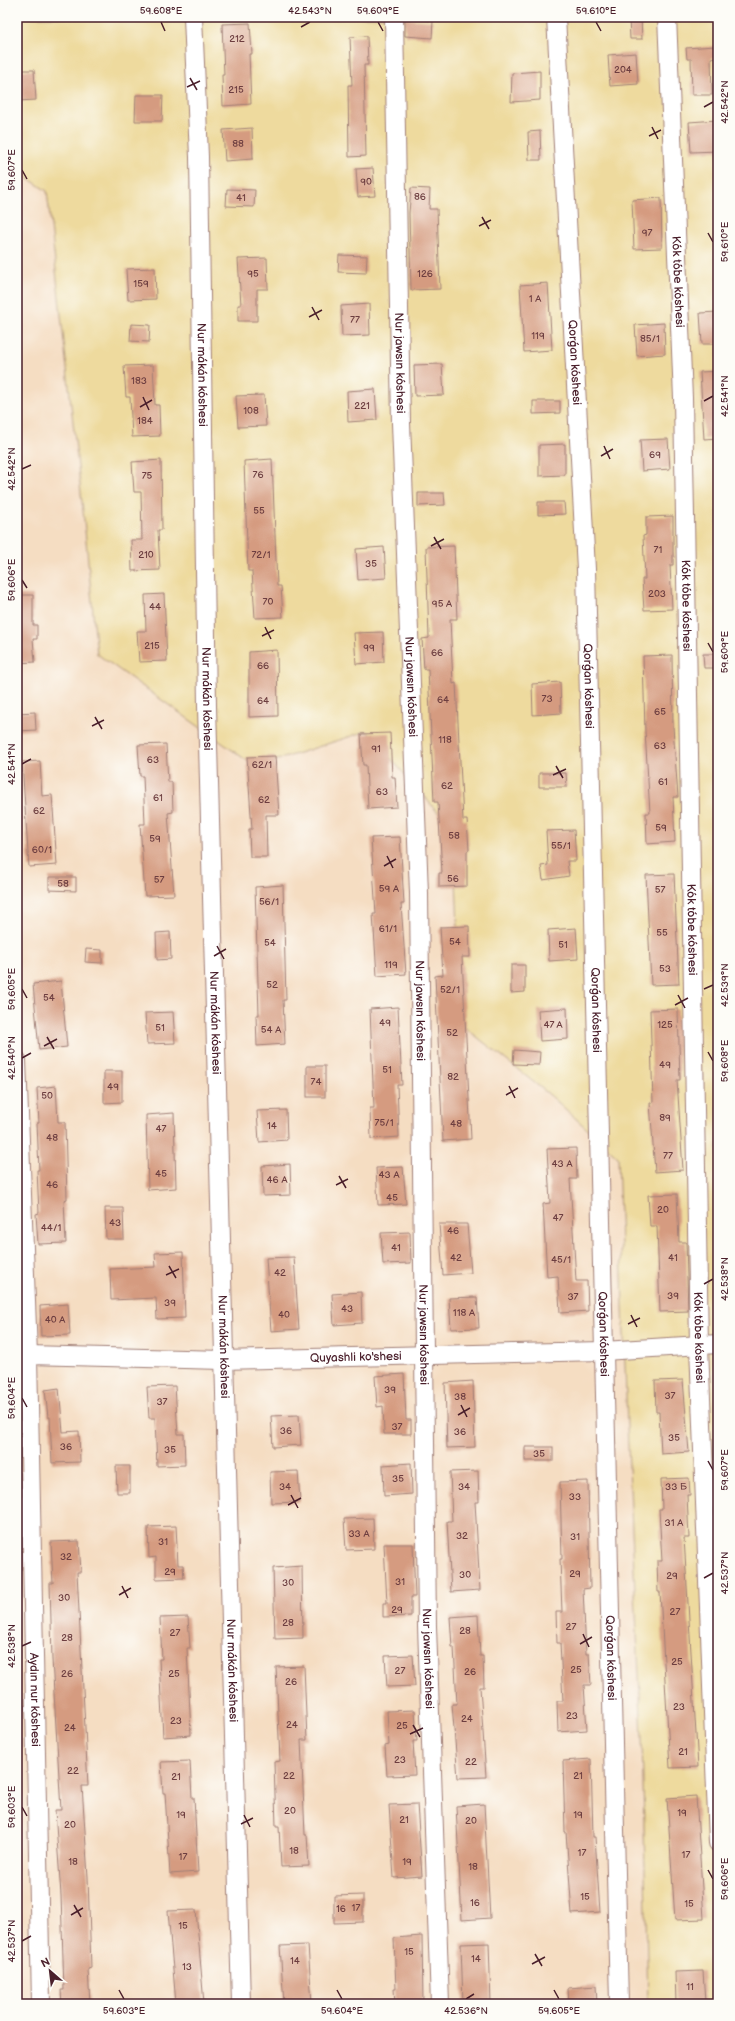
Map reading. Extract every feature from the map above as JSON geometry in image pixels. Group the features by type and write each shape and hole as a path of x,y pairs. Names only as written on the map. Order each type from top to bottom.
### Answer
{"street":[{"name":"Nur mákán kóshesi","path":"193,17 199,158 207,698 223,1360 241,2004"},
{"name":"Nur jawsın kóshesi","path":"394,17 401,423 419,893 427,1626 440,2004"},
{"name":"Qorǵan kóshesi","path":"556,17 586,569 619,2004"},
{"name":"Kók tóbe kóshesi","path":"667,17 683,398 699,1346 718,1842"},
{"name":"Aydın nur kóshesi","path":"17,1060 23,1356 41,2004"},
{"name":"Quyashli ko'shesi","path":"23,1356 223,1360 424,1354 603,1351 718,1344"}],"sand":[{"path":"17,17 718,17 718,2004 648,2004 642,1737 627,1425 618,1157 551,1096 462,1025 454,831 367,731 256,767 97,654 84,520 47,191 17,171"}],"building":[{"path":"629,17 641,17 642,39 630,39"},
{"path":"405,19 433,21 432,38 405,36"},
{"path":"250,23 252,54 249,54 251,104 223,106 222,75 224,75 222,24"},
{"path":"367,36 368,65 364,65 366,156 349,157 348,85 352,85 350,37"},
{"path":"715,46 716,57 711,58 712,95 692,95 691,59 687,59 686,48"},
{"path":"636,53 638,84 610,86 608,55"},
{"path":"17,70 34,70 36,100 17,101"},
{"path":"540,71 540,100 511,102 512,73"},
{"path":"136,95 163,95 162,121 135,121"},
{"path":"717,120 718,151 691,152 689,122"},
{"path":"252,128 253,159 225,161 223,130"},
{"path":"540,131 541,160 529,160 528,132"},
{"path":"373,168 375,196 358,197 356,169"},
{"path":"411,188 430,189 429,209 437,209 440,289 411,290 409,213"},
{"path":"227,189 255,190 254,207 226,206"},
{"path":"661,198 662,248 634,249 632,200"},
{"path":"339,255 367,256 366,273 338,272"},
{"path":"267,258 268,289 257,289 257,321 238,321 238,305 241,305 238,259"},
{"path":"155,268 156,299 128,300 126,269"},
{"path":"548,283 552,350 524,352 520,285"},
{"path":"369,304 370,335 342,336 341,306"},
{"path":"718,312 718,344 702,344 700,313"},
{"path":"664,323 665,354 637,356 635,325"},
{"path":"131,324 150,325 149,342 130,341"},
{"path":"442,364 444,395 415,396 414,365"},
{"path":"153,365 155,405 159,405 160,436 132,437 130,397 126,397 124,366"},
{"path":"718,371 718,438 704,439 700,372"},
{"path":"375,389 377,420 348,422 347,391"},
{"path":"264,395 266,426 238,427 236,396"},
{"path":"533,401 560,401 560,413 533,414"},
{"path":"668,439 670,469 642,471 640,440"},
{"path":"565,444 565,475 539,476 539,445"},
{"path":"272,459 277,586 281,586 283,617 255,618 252,571 248,571 244,461"},
{"path":"161,460 162,530 158,530 160,570 132,571 131,540 142,540 141,492 134,492 132,462"},
{"path":"418,493 444,493 445,505 418,506"},
{"path":"538,502 564,502 565,514 538,515"},
{"path":"673,516 673,565 670,565 672,609 644,610 642,579 645,579 643,536 646,535 646,517"},
{"path":"454,546 457,619 450,619 453,684 456,683 463,820 467,820 469,850 467,851 467,886 439,887 439,873 442,873 438,802 434,802 428,669 424,669 422,639 429,638 426,547"},
{"path":"384,547 386,578 358,580 356,549"},
{"path":"164,594 167,661 139,662 137,631 146,631 145,595"},
{"path":"17,595 33,595 33,625 37,625 37,639 33,639 35,662 17,663"},
{"path":"383,632 384,662 356,664 354,633"},
{"path":"277,650 278,716 249,717 249,652"},
{"path":"703,654 718,654 718,668 704,668"},
{"path":"672,655 673,727 678,797 673,797 675,842 647,844 646,813 650,813 645,731 643,656"},
{"path":"560,682 561,713 533,715 532,684"},
{"path":"35,712 36,730 18,731 17,713"},
{"path":"390,733 392,777 395,777 397,807 368,809 366,765 363,765 361,734"},
{"path":"166,744 168,782 172,782 173,812 168,813 174,895 145,896 140,824 145,824 143,776 140,776 138,745"},
{"path":"275,756 279,815 266,815 267,857 250,857 249,829 252,829 247,757"},
{"path":"40,761 42,796 52,795 57,865 29,867 22,762"},
{"path":"539,773 566,773 567,787 539,787"},
{"path":"574,830 576,861 567,861 569,876 543,880 541,866 548,865 546,831"},
{"path":"400,837 404,904 401,904 406,974 377,976 373,914 376,914 371,838"},
{"path":"674,874 679,984 651,985 646,875"},
{"path":"49,877 76,877 76,891 49,890"},
{"path":"283,885 286,1000 283,1000 285,1044 257,1046 256,1015 259,1015 255,887"},
{"path":"469,926 470,957 462,957 471,1139 443,1141 435,976 443,975 440,927"},
{"path":"576,928 578,959 549,961 548,930"},
{"path":"170,932 171,959 157,960 156,933"},
{"path":"86,949 102,950 102,963 85,962"},
{"path":"511,965 525,965 525,992 511,993"},
{"path":"61,981 67,1047 39,1050 33,984"},
{"path":"398,1007 402,1085 397,1085 399,1137 371,1139 370,1108 374,1108 370,1009"},
{"path":"567,1008 568,1039 540,1041 538,1010"},
{"path":"678,1009 680,1080 677,1080 683,1170 655,1172 650,1103 653,1103 650,1010"},
{"path":"173,1012 175,1043 147,1044 145,1013"},
{"path":"514,1050 540,1052 539,1065 513,1064"},
{"path":"307,1066 325,1066 325,1097 307,1097"},
{"path":"104,1071 122,1071 122,1102 104,1103"},
{"path":"56,1086 58,1122 65,1122 67,1199 64,1200 66,1243 38,1244 36,1214 39,1213 37,1123 39,1123 37,1088"},
{"path":"286,1110 287,1140 259,1142 257,1111"},
{"path":"174,1113 176,1188 148,1190 146,1115"},
{"path":"576,1148 577,1179 570,1179 576,1281 587,1281 588,1311 560,1313 558,1276 547,1277 543,1204 550,1203 547,1149"},
{"path":"290,1164 291,1195 263,1196 262,1166"},
{"path":"403,1167 406,1204 378,1205 376,1168"},
{"path":"677,1194 679,1242 686,1242 688,1311 660,1312 657,1226 650,1226 648,1195"},
{"path":"105,1208 123,1208 124,1239 106,1239"},
{"path":"439,1224 467,1224 471,1273 443,1275"},
{"path":"410,1232 411,1263 383,1264 381,1233"},
{"path":"183,1252 185,1318 157,1319 156,1298 111,1300 110,1269 156,1267 155,1253"},
{"path":"294,1257 299,1329 271,1331 266,1258"},
{"path":"361,1292 362,1323 334,1325 332,1294"},
{"path":"477,1297 479,1328 451,1329 449,1298"},
{"path":"68,1304 70,1335 41,1336 40,1306"},
{"path":"404,1374 406,1420 411,1420 411,1434 384,1434 383,1406 377,1407 375,1376"},
{"path":"683,1380 689,1452 661,1454 659,1412 656,1412 655,1381"},
{"path":"473,1381 475,1447 447,1448 445,1383"},
{"path":"175,1386 178,1434 184,1434 185,1465 157,1466 155,1418 149,1418 147,1387"},
{"path":"59,1388 63,1432 79,1431 80,1462 52,1463 50,1417 48,1417 45,1390"},
{"path":"299,1415 301,1445 273,1447 271,1416"},
{"path":"525,1447 553,1447 553,1461 525,1461"},
{"path":"411,1463 412,1494 384,1496 383,1465"},
{"path":"116,1466 130,1466 130,1493 117,1493"},
{"path":"298,1471 300,1502 271,1503 270,1472"},
{"path":"478,1471 479,1502 475,1502 480,1590 451,1592 447,1521 452,1521 450,1472"},
{"path":"689,1478 690,1495 687,1495 689,1538 684,1538 698,1767 670,1768 660,1592 658,1592 657,1561 662,1561 659,1509 662,1509 661,1479"},
{"path":"588,1481 590,1588 583,1589 586,1654 589,1654 591,1685 584,1685 587,1730 558,1732 557,1701 563,1701 560,1643 557,1643 556,1612 562,1612 560,1482"},
{"path":"373,1518 374,1549 346,1550 344,1519"},
{"path":"176,1526 178,1565 183,1565 184,1578 156,1579 156,1557 149,1558 148,1527"},
{"path":"79,1541 81,1572 77,1572 88,1786 82,1786 88,1877 91,1968 88,1969 90,2004 62,2004 61,1990 64,1990 61,1895 55,1810 61,1810 52,1659 50,1583 53,1583 51,1542"},
{"path":"384,1544 413,1544 415,1597 411,1597 411,1616 383,1617 383,1603 387,1603"},
{"path":"302,1566 303,1638 275,1639 273,1568"},
{"path":"478,1615 480,1656 483,1656 484,1687 480,1687 486,1777 458,1778 452,1704 457,1704 454,1647 452,1647 450,1617"},
{"path":"188,1617 190,1648 187,1648 191,1735 163,1737 159,1659 162,1659 160,1618"},
{"path":"413,1655 415,1686 387,1687 385,1656"},
{"path":"304,1666 307,1740 301,1740 305,1835 307,1835 309,1866 281,1867 279,1827 276,1827 274,1762 280,1761 276,1667"},
{"path":"415,1710 417,1741 413,1741 415,1775 387,1776 385,1746 389,1745 387,1711"},
{"path":"591,1759 593,1837 595,1837 600,1912 572,1914 565,1832 563,1761"},
{"path":"190,1761 192,1798 194,1798 198,1872 170,1874 165,1793 163,1793 161,1762"},
{"path":"696,1796 704,1919 675,1920 667,1798"},
{"path":"417,1804 422,1876 394,1878 389,1805"},
{"path":"484,1804 490,1918 462,1920 456,1806"},
{"path":"363,1895 363,1922 334,1923 334,1896"},
{"path":"196,1910 204,2004 176,2004 168,1911"},
{"path":"422,1936 423,2004 395,2004 394,1989 396,1989 394,1938"},
{"path":"489,1943 491,2004 463,2004 461,1944"},
{"path":"308,1945 312,2004 284,2004 280,1946"},
{"path":"703,1971 705,2002 676,2003 675,1972"},
{"path":"596,1986 597,2004 569,2004 568,1988"}]}
